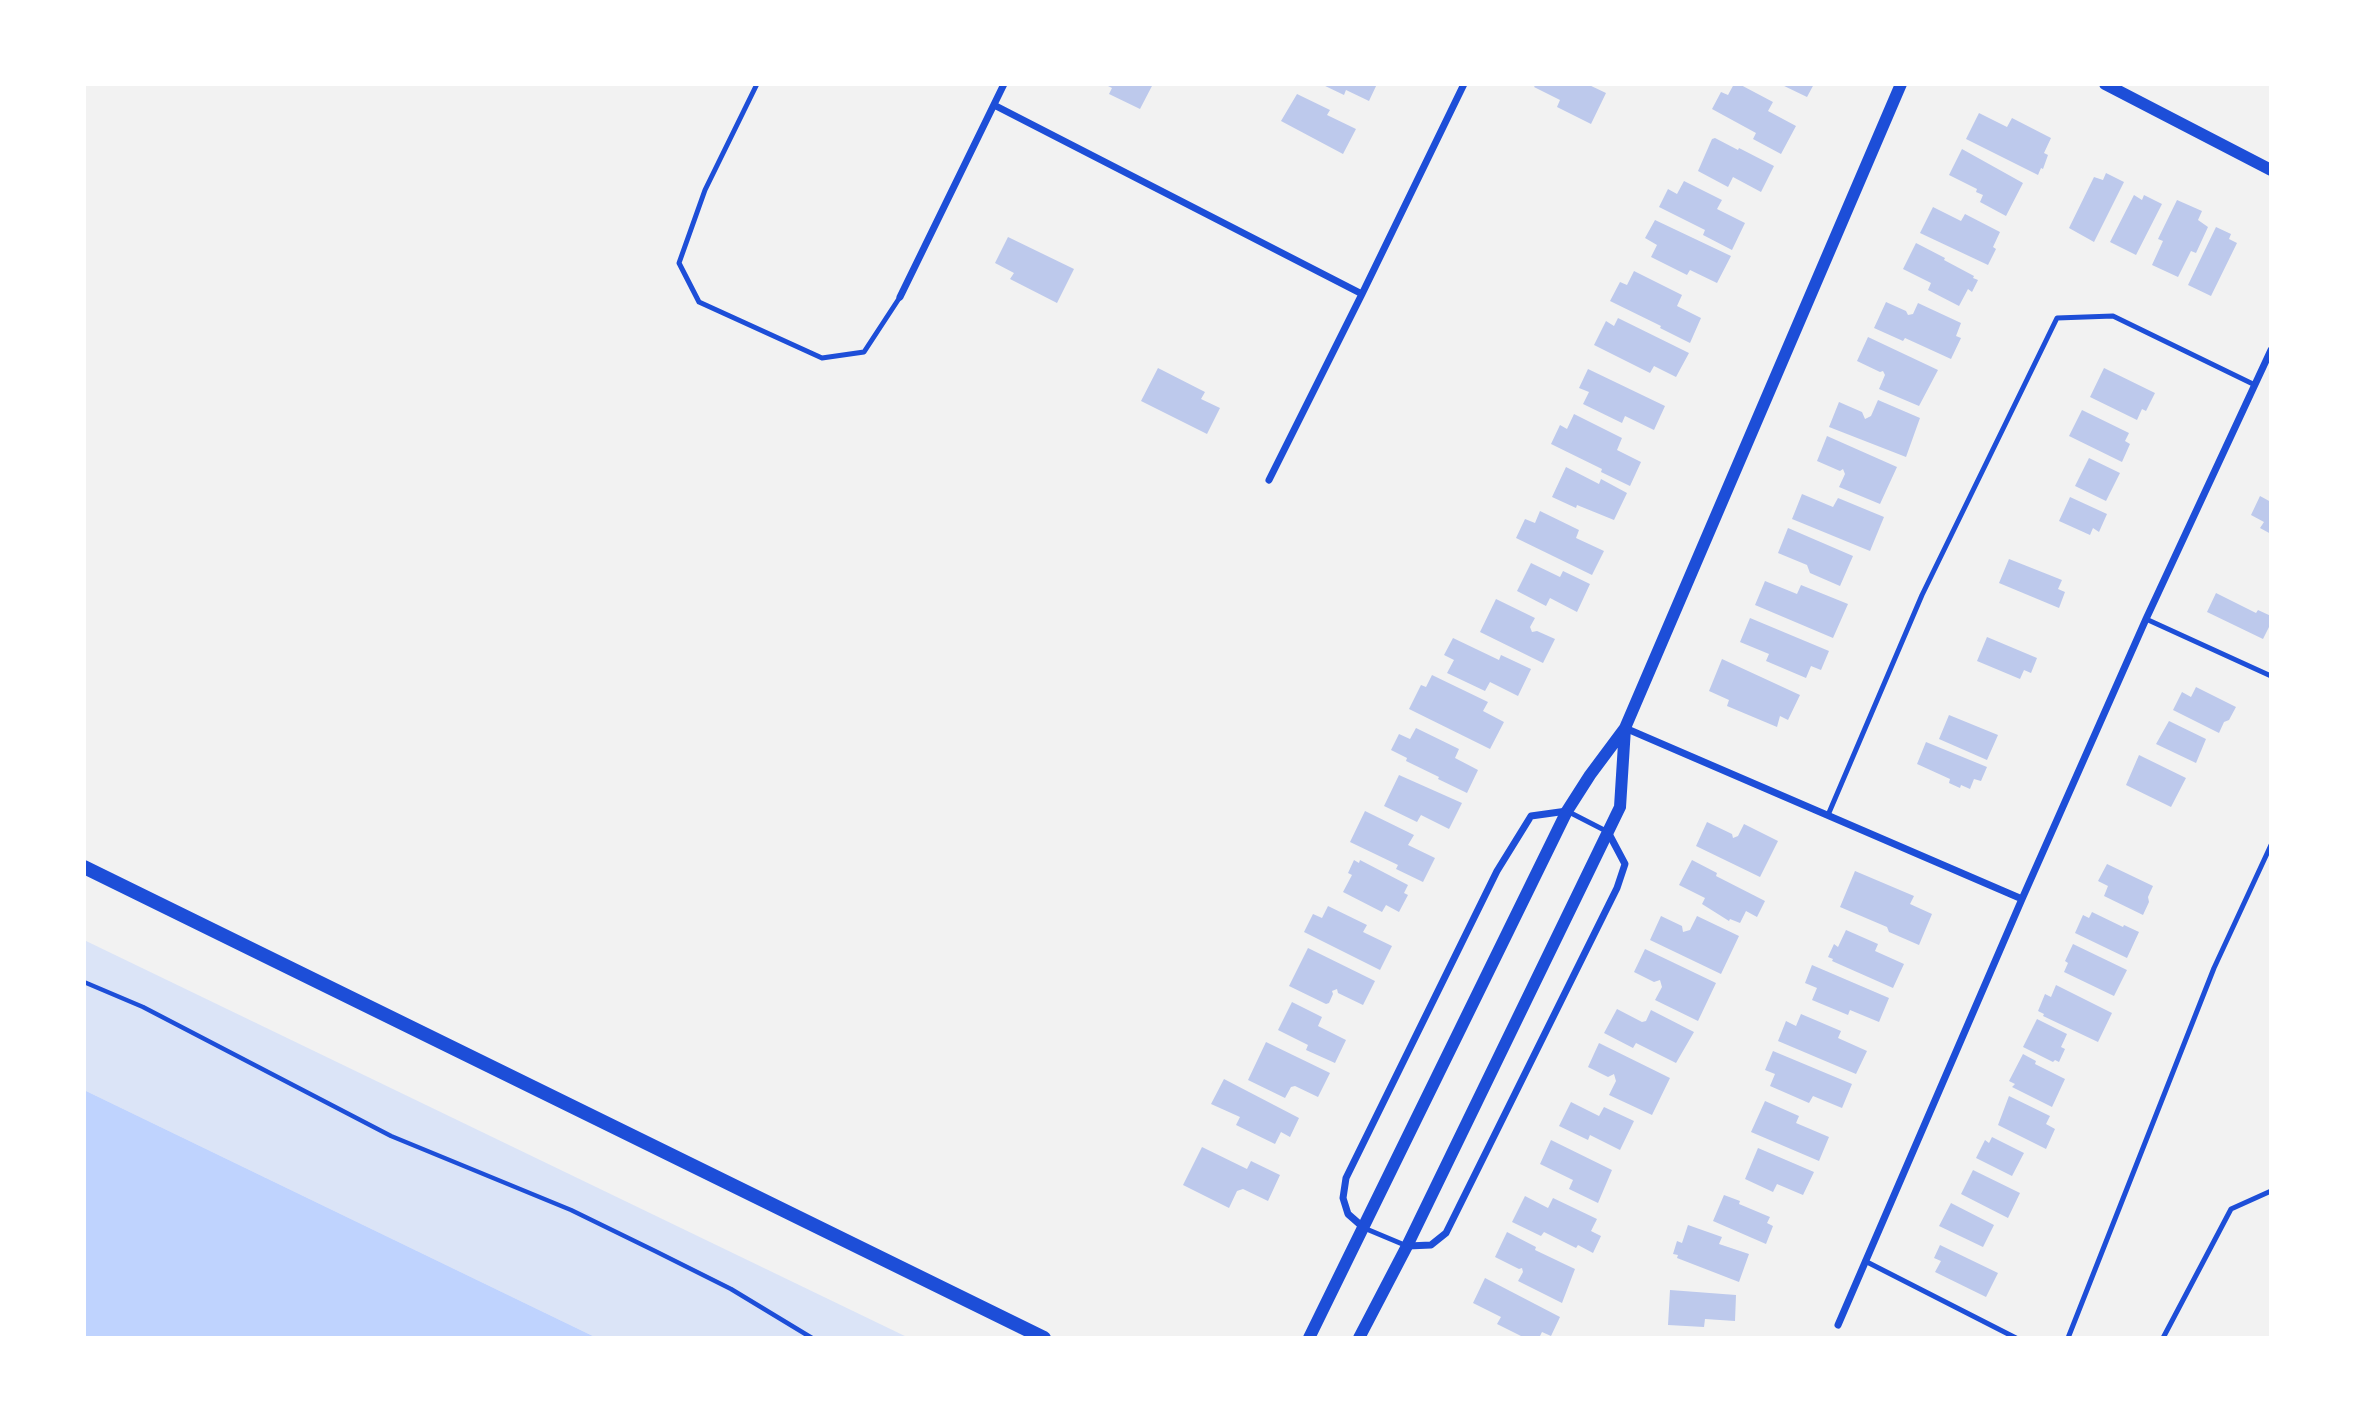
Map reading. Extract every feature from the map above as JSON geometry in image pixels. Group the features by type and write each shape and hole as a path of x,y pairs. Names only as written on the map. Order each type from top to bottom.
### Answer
{"main road":[{"path":"84,867 1044,1338"}],"street":[{"path":"900,297 1004,84"},
{"path":"1269,480 1464,84"},
{"path":"1309,1338 1567,811 1625,728 1900,84"},
{"path":"2105,84 2271,170"},
{"path":"994,105 1362,294"},
{"path":"1838,1325 2146,619 2271,350"},
{"path":"1625,728 2022,899"},
{"path":"1359,1338 1407,1246 1620,807 1625,728"},
{"path":"1364,1228 1348,1214 1343,1198 1346,1178 1497,871 1531,816 1567,811"},
{"path":"1407,1246 1431,1245 1446,1233 1617,888 1625,864 1608,832"}],"lane":[{"path":"757,84 705,190 679,263 699,302 822,358 864,352 900,297"},
{"path":"1828,815 1922,595 2057,318 2113,316 2255,385"},
{"path":"2146,619 2271,676"},
{"path":"1567,811 1608,832"},
{"path":"2068,1338 2214,968 2271,845"},
{"path":"2163,1338 2231,1209 2271,1191"},
{"path":"1364,1228 1407,1246"},
{"path":"1865,1261 2016,1338"}],"path":[{"path":"84,982 143,1007 391,1136 571,1210 655,1251 731,1289 812,1338"}],"shaded area":[{"path":"84,940 909,1338 597,1338 84,1090"}],"water":[{"path":"84,1090 597,1338 84,1338"}],"building":[{"path":"1104,84 1153,84 1140,109 1109,94 1112,88"},
{"path":"1321,84 1377,84 1369,101 1346,90 1344,95"},
{"path":"1536,84 1587,84 1606,93 1591,124 1557,107 1560,100 1534,87"},
{"path":"1734,84 1773,102 1768,111 1796,126 1781,154 1753,139 1756,133 1712,109 1721,92 1728,95"},
{"path":"1780,84 1814,84 1807,97"},
{"path":"1297,94 1330,110 1327,115 1356,129 1343,154 1281,121"},
{"path":"1979,113 2007,127 2012,118 2051,138 2044,153 2048,155 2038,175 1966,139"},
{"path":"1715,138 1774,166 1761,192 1733,177 1728,187 1698,171 1712,139"},
{"path":"1962,149 2023,183 2006,216 1980,202 1983,195 1976,192 1977,189 1949,175"},
{"path":"2106,173 2124,182 2094,242 2069,228 2094,177 2103,180"},
{"path":"1684,181 1722,200 1717,209 1745,223 1732,250 1703,235 1705,230 1659,207 1668,189 1677,194"},
{"path":"2134,195 2142,200 2144,195 2162,204 2136,255 2110,242"},
{"path":"2177,200 2202,211 2198,220 2208,227 2196,253 2191,251 2178,277 2152,265 2163,241 2158,239"},
{"path":"1933,207 1961,221 1965,214 2000,232 1988,265 1920,233"},
{"path":"1655,220 1731,256 1717,283 1690,270 1687,275 1651,257 1657,245 1645,238"},
{"path":"2216,227 2231,234 2229,239 2237,243 2211,296 2188,285"},
{"path":"1008,237 1074,269 1057,303 1010,279 1014,273 995,263"},
{"path":"1916,243 1978,280 1972,292 1968,289 1959,306 1928,290 1931,283 1903,269"},
{"path":"1634,271 1682,295 1677,306 1701,318 1690,343 1610,301 1620,282 1627,285"},
{"path":"1886,302 1906,311 1908,315 1913,314 1918,303 1961,323 1956,336 1961,338 1951,359 1905,338 1903,341 1874,328"},
{"path":"1618,318 1689,353 1676,377 1654,366 1650,373 1594,345 1606,321 1614,326"},
{"path":"1868,337 1938,370 1919,406 1879,389 1885,375 1883,371 1857,361"},
{"path":"1158,368 1205,392 1201,399 1220,408 1207,434 1141,401"},
{"path":"2104,368 2155,393 2146,411 2142,409 2137,420 2090,397"},
{"path":"1588,369 1665,406 1654,430 1625,416 1622,423 1583,404 1589,392 1579,388"},
{"path":"1878,400 1920,418 1906,457 1829,427 1839,402 1862,412 1865,419 1871,416"},
{"path":"2082,410 2129,433 2125,441 2130,444 2122,462 2069,436"},
{"path":"1574,414 1622,438 1617,450 1641,462 1630,486 1551,444 1560,425 1567,429"},
{"path":"1827,436 1897,467 1880,504 1839,487 1845,474 1843,469 1840,471 1817,461"},
{"path":"2089,458 2120,473 2106,501 2075,486"},
{"path":"1566,467 1599,484 1601,479 1627,493 1614,520 1552,497"},
{"path":"1802,494 1833,507 1838,498 1884,517 1870,551 1792,519"},
{"path":"2260,496 2271,502 2271,534 2260,528 2264,522 2251,515"},
{"path":"2070,497 2107,514 2099,532 2093,528 2090,535 2059,521"},
{"path":"1540,511 1579,530 1576,538 1604,551 1592,575 1516,538 1525,519 1535,523"},
{"path":"1788,528 1853,556 1840,586 1810,573 1807,565 1778,553"},
{"path":"2009,559 2062,580 2058,589 2065,592 2059,608 1999,583"},
{"path":"1531,563 1560,577 1563,571 1590,584 1577,612 1550,598 1546,606 1517,591"},
{"path":"1765,581 1797,594 1801,585 1848,604 1833,638 1755,605"},
{"path":"2216,593 2256,613 2258,610 2271,616 2271,623 2263,639 2207,612"},
{"path":"1496,599 1535,618 1530,627 1532,632 1537,631 1555,639 1543,663 1480,632"},
{"path":"1750,618 1829,651 1821,670 1811,666 1806,678 1766,661 1769,654 1740,642"},
{"path":"1987,637 2037,658 2031,673 2024,670 2020,679 1977,661"},
{"path":"1453,638 1499,660 1501,655 1531,669 1518,696 1490,682 1485,691 1447,673 1454,660 1444,655"},
{"path":"1722,659 1800,695 1788,720 1780,716 1777,727 1727,706 1729,700 1709,691"},
{"path":"1432,675 1488,702 1483,711 1504,722 1490,749 1409,709 1421,685 1426,687"},
{"path":"2196,687 2236,707 2219,733 2173,710 2182,692 2191,697"},
{"path":"1949,715 1998,735 1987,760 1939,739"},
{"path":"2169,721 2206,739 2196,763 2156,744"},
{"path":"1416,728 1459,749 1455,758 1478,770 1467,793 1406,761 1407,758 1391,750 1399,734 1410,739"},
{"path":"1926,742 1987,767 1981,781 1974,779 1970,789 1961,785 1960,788 1949,783 1950,779 1917,764"},
{"path":"2139,755 2186,778 2171,807 2126,785"},
{"path":"1399,775 1462,803 1449,829 1421,815 1417,822 1384,806"},
{"path":"1365,811 1414,835 1408,845 1435,858 1423,882 1396,869 1398,865 1350,842"},
{"path":"1707,822 1732,834 1733,838 1738,836 1744,824 1778,841 1760,877 1696,846"},
{"path":"1354,860 1359,863 1360,860 1408,885 1404,893 1408,895 1399,912 1386,905 1382,912 1343,892 1352,875 1348,873"},
{"path":"1692,860 1717,873 1716,876 1765,901 1757,917 1746,911 1740,923 1730,919 1729,921 1702,904 1705,898 1679,885"},
{"path":"2107,864 2153,886 2143,915 2104,896 2108,886 2098,881"},
{"path":"1855,871 1914,896 1910,904 1932,914 1919,945 1889,932 1887,927 1840,907"},
{"path":"1328,906 1367,925 1363,932 1392,946 1380,970 1304,932 1313,914 1322,918"},
{"path":"2092,912 2139,932 2127,958 2075,933 2083,915 2089,918"},
{"path":"1661,916 1682,926 1683,932 1690,930 1697,916 1739,936 1721,974 1650,940"},
{"path":"1846,930 1878,944 1875,951 1904,964 1893,988 1828,957 1834,944 1838,947"},
{"path":"2073,944 2127,970 2114,996 2064,972 2068,963 2065,961"},
{"path":"1308,948 1375,981 1363,1005 1338,993 1337,989 1332,991 1329,1003 1326,1004 1289,986"},
{"path":"1645,949 1716,983 1698,1021 1655,1000 1662,987 1660,980 1654,982 1634,972"},
{"path":"1812,965 1889,998 1879,1022 1850,1010 1848,1015 1812,1000 1817,988 1805,983"},
{"path":"2056,985 2112,1013 2098,1042 2043,1016 2044,1014 2038,1011 2045,994 2051,997"},
{"path":"1292,1002 1322,1017 1318,1026 1346,1040 1335,1063 1306,1050 1308,1045 1278,1030"},
{"path":"1617,1009 1642,1022 1646,1021 1651,1010 1694,1032 1676,1063 1636,1043 1633,1048 1604,1033"},
{"path":"1801,1014 1841,1031 1838,1038 1867,1051 1856,1074 1778,1041 1786,1021 1796,1026"},
{"path":"2037,1019 2067,1034 2061,1047 2065,1049 2059,1062 2053,1062 2023,1047"},
{"path":"1266,1042 1330,1073 1318,1097 1295,1086 1291,1087 1285,1098 1248,1080"},
{"path":"1599,1043 1670,1078 1652,1115 1609,1095 1616,1081 1614,1074 1608,1077 1588,1067"},
{"path":"1773,1051 1852,1084 1842,1108 1813,1096 1809,1103 1770,1086 1775,1074 1765,1070"},
{"path":"2023,1054 2036,1061 2035,1064 2065,1079 2052,1107 2012,1087 2015,1084 2009,1081"},
{"path":"1224,1079 1299,1118 1290,1137 1281,1132 1275,1144 1236,1125 1240,1117 1211,1104"},
{"path":"2009,1096 2050,1116 2046,1124 2055,1129 2046,1149 1998,1125"},
{"path":"1765,1101 1799,1116 1796,1123 1829,1137 1819,1161 1751,1132"},
{"path":"1571,1102 1599,1116 1604,1107 1634,1121 1620,1150 1590,1135 1588,1140 1559,1126"},
{"path":"1992,1137 2024,1153 2012,1176 1976,1158 1985,1140 1989,1143"},
{"path":"1551,1140 1612,1170 1598,1203 1569,1189 1573,1180 1540,1164"},
{"path":"1202,1147 1247,1169 1251,1161 1280,1175 1268,1201 1243,1189 1237,1191 1229,1208 1183,1185"},
{"path":"1758,1148 1814,1172 1803,1195 1777,1184 1773,1192 1745,1179"},
{"path":"1973,1170 2020,1193 2008,1218 1961,1194"},
{"path":"1724,1195 1770,1217 1767,1223 1773,1226 1766,1244 1713,1221"},
{"path":"1525,1196 1548,1208 1553,1198 1597,1219 1591,1231 1601,1236 1593,1253 1578,1245 1576,1248 1544,1232 1541,1236 1512,1222"},
{"path":"1951,1203 1994,1225 1983,1247 1939,1226"},
{"path":"1688,1225 1722,1237 1719,1244 1749,1254 1739,1282 1677,1258 1678,1255 1673,1254 1677,1241 1682,1243"},
{"path":"1507,1232 1536,1247 1535,1250 1575,1269 1562,1303 1518,1281 1523,1272 1522,1268 1495,1257"},
{"path":"1940,1245 1998,1273 1986,1297 1935,1272 1941,1261 1934,1258"},
{"path":"1485,1278 1560,1317 1551,1336 1542,1332 1539,1338 1525,1338 1497,1324 1501,1317 1473,1303"},
{"path":"1670,1290 1736,1295 1735,1321 1705,1319 1704,1327 1668,1325"}]}
